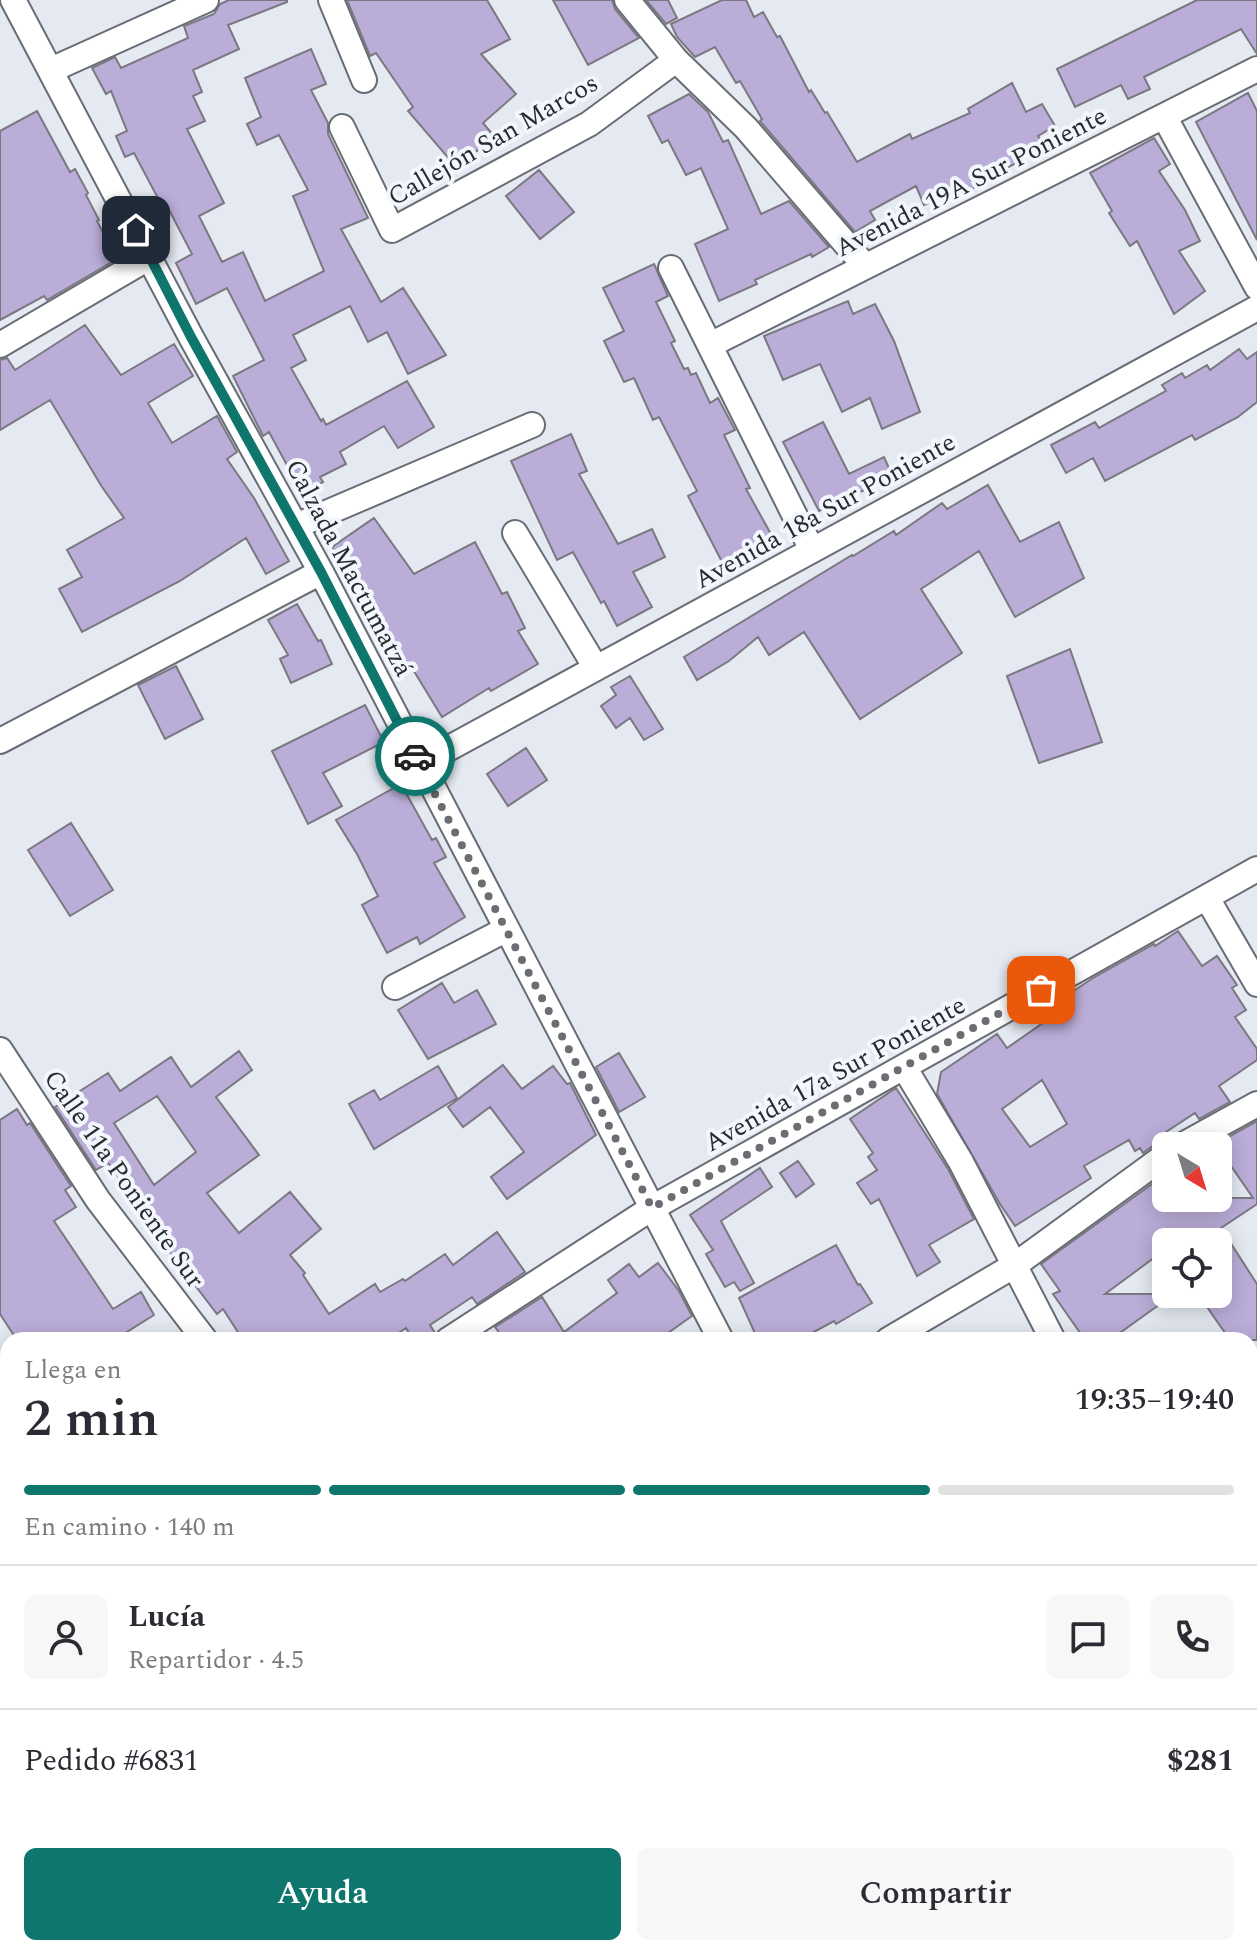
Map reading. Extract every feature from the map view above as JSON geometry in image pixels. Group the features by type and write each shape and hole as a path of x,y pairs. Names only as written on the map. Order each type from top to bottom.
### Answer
{"street":[{"path":"51,70 206,0"},
{"path":"331,0 364,80"},
{"path":"627,0 676,60 746,128 865,266"},
{"name":"Calzada Mactumatzá","path":"10,10 51,70 191,337 321,572 717,1332"},
{"name":"Callejón San Marcos","path":"342,127 392,230 589,124 676,60"},
{"name":"Avenida 19A Sur Poniente","path":"710,345 1257,69"},
{"path":"1164,116 1257,287"},
{"path":"0,345 150,257"},
{"path":"671,268 812,550"},
{"name":"Avenida 18a Sur Poniente","path":"420,764 1257,308"},
{"path":"296,526 532,425"},
{"path":"515,533 596,668"},
{"path":"0,741 321,572"},
{"name":"Avenida 17a Sur Poniente","path":"460,1332 652,1208 1257,869"},
{"path":"1207,898 1257,984"},
{"path":"395,987 507,929"},
{"name":"Calle 11a Poniente Sur","path":"0,1050 98,1200 199,1332"},
{"path":"904,1067 961,1162 1049,1332"},
{"path":"1206,1132 1257,1104"},
{"path":"902,1332 1015,1265 1152,1165"}],"building":[{"path":"229,0 287,2 228,25 239,49 193,70 202,92 193,96 205,121 187,129 224,203 199,216 222,262 243,252 265,301 324,271 293,196 308,190 279,135 257,145 247,124 261,117 245,78 311,49 326,84 311,90 368,218 341,229 381,302 403,288 446,355 408,374 387,332 368,342 350,306 293,335 306,360 291,368 326,425 407,381 434,427 398,448 384,426 340,452 346,464 320,477 323,482 302,493 269,432 263,436 233,376 264,360 227,288 196,304 176,263 192,254 165,202 161,204 134,153 125,157 116,136 127,131 111,91 106,94 92,68 115,57 121,68 188,38 184,26 214,14 220,4"},
{"path":"347,0 487,0 510,39 481,54 516,94 483,123 495,137 456,167 408,111 413,107 376,53 370,56"},
{"path":"553,0 612,0 615,9 639,38 588,65"},
{"path":"646,0 668,0 677,18 666,24"},
{"path":"722,0 746,0 754,17 763,12 777,37 780,36 809,92 811,90 827,112 857,162 910,134 912,139 970,113 968,109 1012,83 1026,112 1042,104 1055,126 1038,136 1043,143 1018,157 1020,161 989,177 990,181 967,191 966,187 924,205 916,186 870,211 875,220 855,232 760,121 762,119 740,81 736,83 715,47 695,57 677,37 671,24"},
{"path":"1197,0 1257,0 1257,54 1241,29 1144,77 1150,89 1128,99 1121,85 1075,107 1057,69"},
{"path":"1248,93 1257,111 1257,240 1196,122"},
{"path":"689,94 708,112 723,142 728,140 761,214 789,201 829,247 755,280 757,284 719,301 695,244 728,229 701,168 686,175 668,140 662,143 648,116"},
{"path":"37,111 70,172 75,169 88,193 86,195 97,221 117,259 47,300 44,296 0,320 0,131"},
{"path":"1154,138 1170,164 1159,171 1185,210 1200,241 1179,251 1205,291 1174,314 1137,241 1130,246 1109,213 1112,211 1090,173"},
{"path":"539,170 574,212 540,239 506,196"},
{"path":"654,264 668,296 656,302 675,341 671,343 684,369 688,368 691,375 696,373 710,403 718,398 735,430 724,435 750,488 746,489 772,536 722,562 688,496 697,491 659,417 653,420 634,378 624,382 604,341 624,331 603,288"},
{"path":"848,301 853,314 875,304 894,341 920,412 882,429 870,398 842,412 820,364 783,380 764,336"},
{"path":"85,325 121,375 174,344 193,376 148,403 172,443 217,416 237,452 227,459 254,498 289,561 266,574 246,538 180,581 82,632 59,589 82,577 67,550 124,518 50,400 0,430 0,360 7,358 15,370"},
{"path":"1239,349 1247,359 1257,352 1257,402 1238,417 1195,440 1192,435 1105,481 1093,458 1066,473 1051,445 1095,422 1099,428 1166,391 1162,385 1182,373 1185,378 1207,365 1210,370"},
{"path":"823,422 849,474 884,457 893,477 819,511 783,442"},
{"path":"571,434 587,471 579,474 618,544 652,529 665,557 633,572 652,607 617,626 573,552 557,560 511,461"},
{"path":"988,485 1020,542 1059,522 1084,578 1015,617 979,551 921,589 962,653 860,719 804,632 769,655 758,637 729,661 697,680 684,657 852,555 894,531 896,535 942,503 947,509"},
{"path":"374,518 414,574 475,542 502,594 507,592 525,628 518,631 538,664 491,691 489,688 442,717 409,663 399,668 372,624 381,618 332,547"},
{"path":"297,604 318,641 321,640 332,664 291,683 280,659 288,655 268,620"},
{"path":"1070,649 1102,742 1039,763 1007,676"},
{"path":"176,666 203,719 165,739 138,685"},
{"path":"630,676 663,729 644,740 630,718 616,728 601,706 616,695 611,687"},
{"path":"365,705 384,742 323,773 342,806 308,824 272,751"},
{"path":"526,748 547,780 508,806 487,774"},
{"path":"401,784 432,840 436,838 446,857 434,863 465,917 420,944 417,937 387,953 362,905 378,896 336,820"},
{"path":"71,823 113,890 70,916 28,850"},
{"path":"1178,931 1202,966 1217,956 1237,985 1232,988 1246,1010 1235,1017 1257,1049 1257,1060 1219,1086 1230,1102 1199,1119 1195,1113 1166,1132 1152,1132 1152,1147 1143,1153 1140,1148 1135,1151 1129,1140 1084,1166 1091,1178 1015,1226 937,1094 941,1072 997,1034 1007,1048 1047,1020 1042,1012 1093,978","holes":["1042,1080 1067,1124 1030,1147 1002,1109"]},
{"path":"442,983 454,1003 477,990 496,1024 428,1059 398,1010"},
{"path":"239,1051 252,1070 216,1097 259,1155 207,1193 239,1233 290,1192 321,1229 290,1255 305,1273 303,1275 329,1314 375,1284 380,1292 403,1279 405,1281 445,1254 453,1265 497,1232 525,1272 477,1304 472,1297 430,1325 434,1332 408,1332 406,1328 400,1332 238,1332 223,1309 217,1314 108,1163 96,1170 55,1107 108,1073 120,1091 171,1057 191,1087","holes":["157,1096 196,1152 154,1185 114,1123"]},
{"path":"619,1053 645,1097 619,1112 596,1067"},
{"path":"503,1065 522,1089 553,1066 567,1084 570,1083 596,1135 507,1199 491,1177 524,1152 490,1107 463,1127 448,1107"},
{"path":"438,1066 457,1098 374,1149 349,1104 374,1090 380,1100"},
{"path":"896,1088 948,1169 974,1219 929,1245 940,1262 917,1276 879,1199 871,1204 857,1183 877,1170 868,1157 873,1153 850,1119"},
{"path":"17,1109 27,1125 30,1123 71,1186 65,1190 76,1207 54,1221 113,1309 141,1292 154,1315 127,1332 12,1332 0,1314 0,1120"},
{"path":"1257,1121 1257,1204 1221,1228 1152,1228 1152,1259 1105,1294 1152,1294 1152,1308 1155,1308 1121,1332 1079,1332 1053,1294 1060,1291 1041,1264 1152,1184 1152,1212 1232,1212 1232,1198 1253,1198 1232,1167 1232,1135"},
{"path":"798,1161 814,1184 796,1197 780,1173"},
{"path":"760,1168 772,1187 721,1221 754,1283 740,1291 734,1282 725,1287 706,1254 713,1250 690,1215"},
{"path":"836,1245 858,1285 872,1303 836,1324 834,1321 814,1332 754,1332 739,1298"},
{"path":"1232,1245 1257,1284 1257,1332 1224,1332 1208,1308 1232,1308"},
{"path":"658,1263 679,1291 692,1316 669,1332 564,1332 617,1293 608,1280 629,1264 639,1277"},
{"path":"542,1297 564,1332 499,1332 495,1327"}],"way so far":[{"path":"415,756 652,1208 1041,990"}],"route":[{"path":"136,230 191,337 321,572 415,756"}]}
